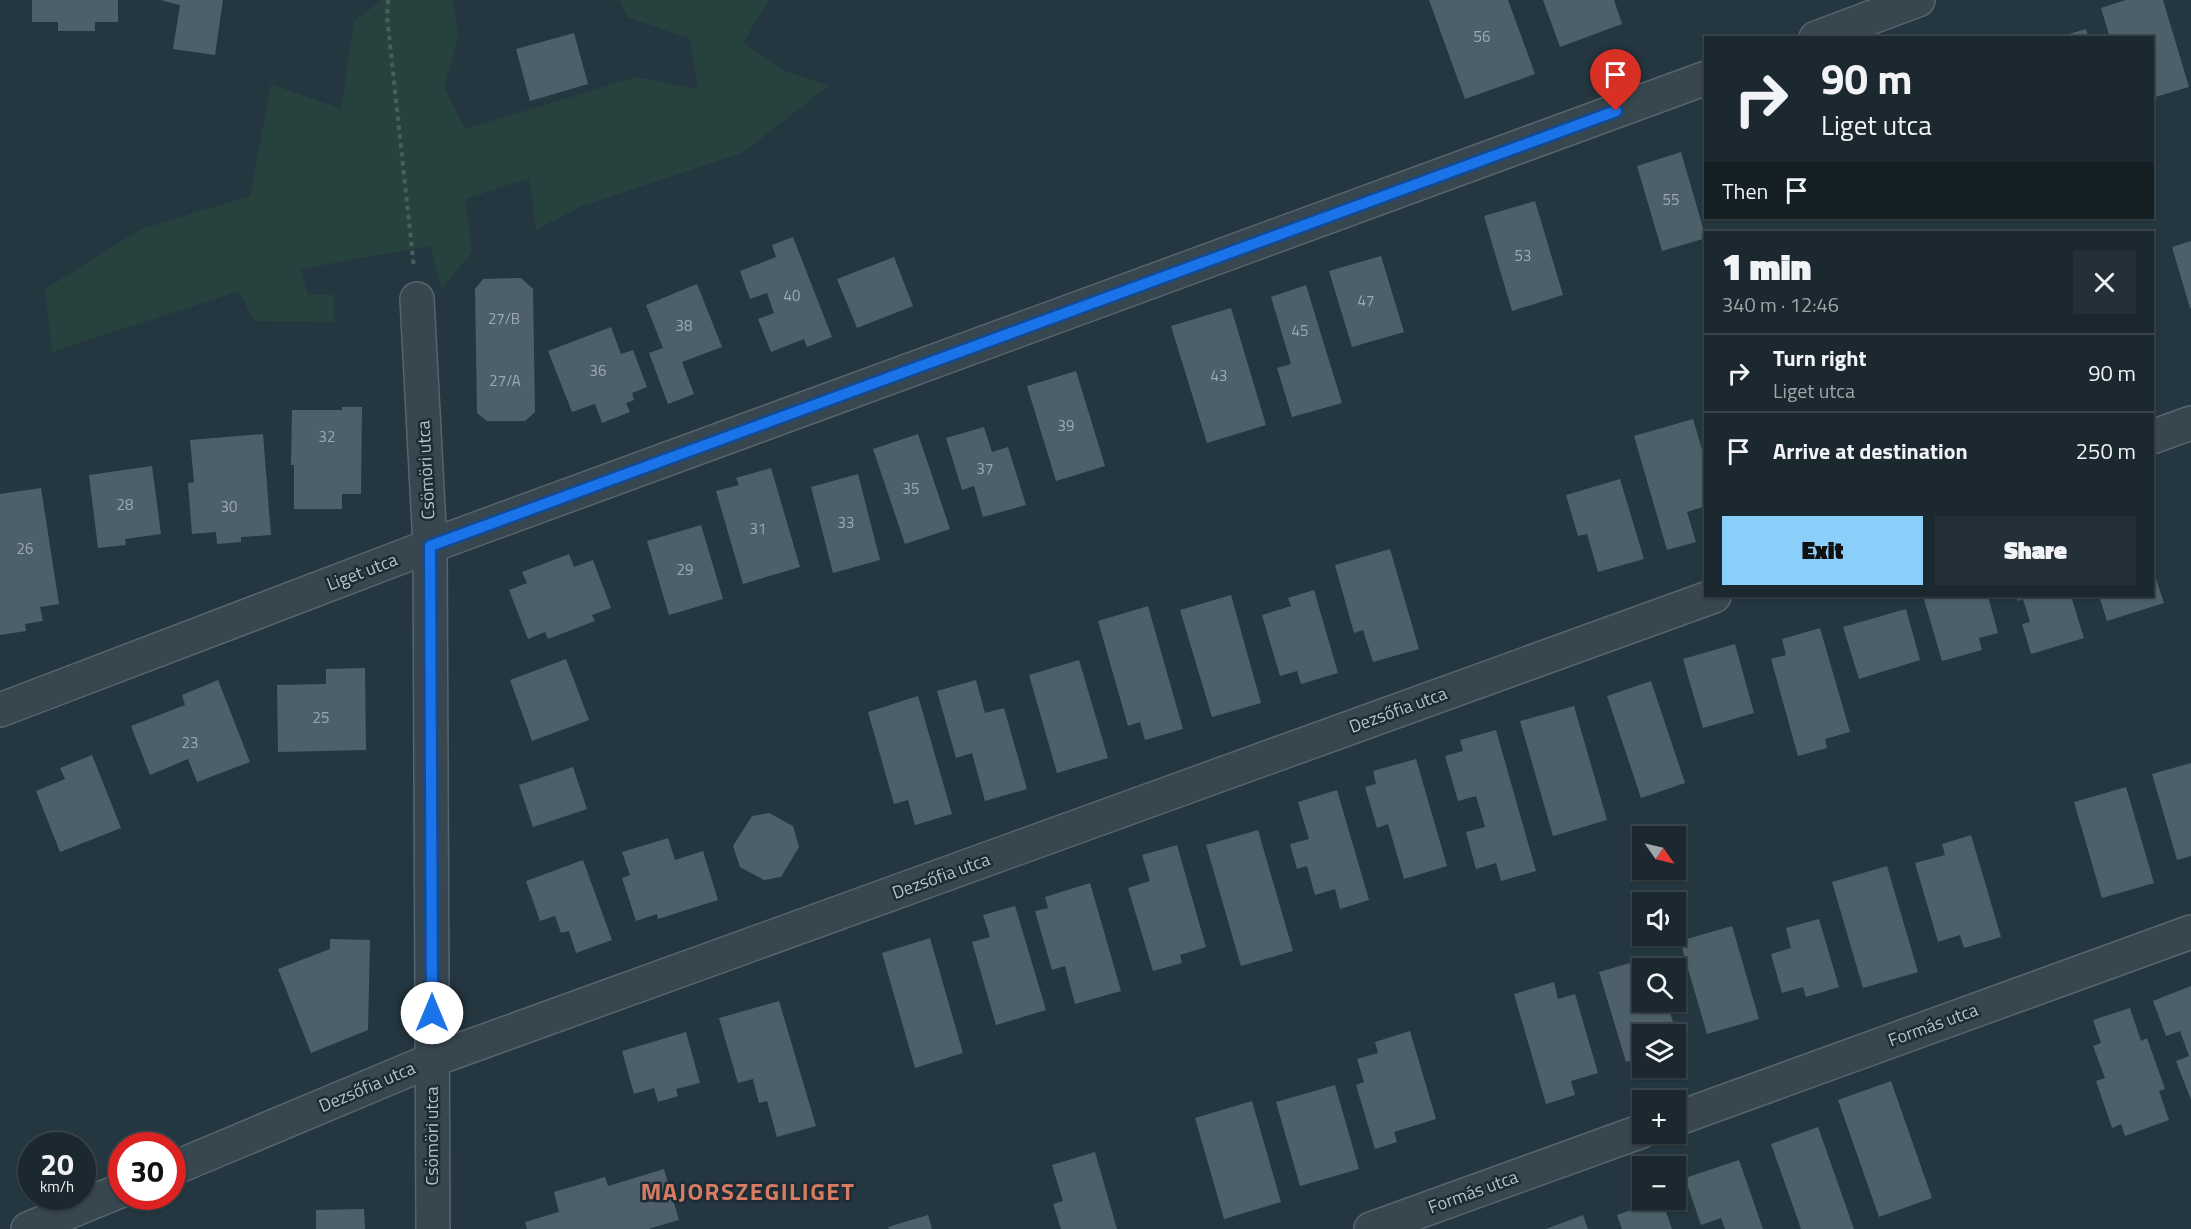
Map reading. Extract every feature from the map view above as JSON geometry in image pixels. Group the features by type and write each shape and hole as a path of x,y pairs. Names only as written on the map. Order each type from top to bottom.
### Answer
{"street":[{"path":"1821,36 1918,0"},
{"name":"Liget utca","path":"0,710 430,546 1704,79"},
{"name":"Csömöri utca","path":"417,298 430,546 433,1229"},
{"path":"2154,436 2191,423"},
{"name":"Dezsőfia utca","path":"186,1163 432,1060 1711,597"},
{"name":"Formás utca","path":"1686,1115 2191,932"},
{"name":"Formás utca","path":"1371,1229 1632,1135"},
{"path":"28,1229 108,1196"}],"path":[{"path":"388,0 387,16 417,298"}],"green space":[{"path":"382,0 453,0 458,38 444,87 465,129 636,77 698,89 690,39 627,17 620,0 769,0 743,43 783,70 829,86 742,153 582,206 536,230 529,178 465,199 472,252 442,289 430,246 300,269 308,294 334,295 334,322 254,321 239,291 52,352 45,289 141,229 250,196 271,84 341,109 354,21"}],"building":[{"path":"32,0 118,0 118,22 95,22 95,31 58,31 58,22 32,22"},
{"path":"160,0 223,0 215,55 173,49 180,5"},
{"path":"1429,0 1508,0 1535,74 1465,99"},
{"path":"1543,0 1614,0 1622,24 1560,47"},
{"path":"2126,0 2163,0 2189,87 2154,97 2154,36 2109,36 2101,8"},
{"path":"2086,29 2088,36 2062,36"},
{"path":"574,33 588,84 530,101 516,49"},
{"path":"1681,152 1704,231 1704,239 1662,251 1637,166"},
{"path":"1535,201 1563,295 1512,311 1484,216"},
{"path":"793,237 832,337 807,347 804,339 771,352 758,319 774,313 767,293 750,299 740,271 776,257 772,245"},
{"path":"2191,241 2191,308 2190,308 2172,247"},
{"path":"1381,256 1404,332 1352,347 1329,271"},
{"path":"894,257 913,306 857,328 837,279"},
{"path":"521,278 533,289 535,412 525,421 487,421 477,413 475,289 483,279"},
{"path":"697,284 722,347 682,362 694,394 668,404 649,353 663,348 646,305"},
{"path":"1306,285 1342,403 1292,417 1277,368 1291,364 1271,297"},
{"path":"1231,308 1266,425 1207,443 1171,326"},
{"path":"611,327 621,354 633,350 647,387 632,393 634,400 626,403 630,412 602,423 595,404 572,412 548,351"},
{"path":"1076,371 1105,466 1056,481 1027,386"},
{"path":"342,407 362,407 361,494 342,494 342,509 294,509 294,465 291,465 292,410 342,410"},
{"path":"1693,419 1704,456 1704,507 1687,512 1696,542 1667,550 1634,436"},
{"path":"984,427 992,452 1008,447 1026,505 983,517 974,486 962,490 946,438"},
{"path":"263,434 271,535 241,537 241,542 217,544 216,532 192,534 188,483 194,482 190,440"},
{"path":"918,434 950,529 905,544 873,449"},
{"path":"152,466 161,534 125,539 126,545 98,548 89,475"},
{"path":"771,468 800,567 743,584 716,491 739,485 736,478"},
{"path":"858,474 880,560 833,573 811,487"},
{"path":"1620,479 1644,559 1598,572 1587,534 1578,536 1566,495"},
{"path":"41,488 59,604 40,607 43,621 25,624 26,631 0,635 0,494"},
{"path":"701,525 723,599 669,615 647,541"},
{"path":"1390,549 1419,649 1373,662 1363,630 1354,633 1335,565"},
{"path":"569,554 574,567 593,560 611,608 592,615 595,621 548,639 545,632 528,639 509,590 527,583 522,572"},
{"path":"2154,573 2164,603 2107,621 2099,597 2154,597"},
{"path":"1314,590 1338,673 1301,684 1297,671 1280,676 1262,615 1291,606 1288,598"},
{"path":"1231,595 1261,703 1212,717 1180,610"},
{"path":"1923,597 1988,597 1998,633 1979,638 1982,650 1942,661"},
{"path":"2016,597 2071,597 2084,638 2031,654 2022,624 2030,622 2023,599 2017,601"},
{"path":"1148,606 1183,729 1145,740 1140,722 1128,726 1098,621"},
{"path":"1906,609 1920,660 1859,679 1843,627"},
{"path":"1820,628 1850,732 1825,739 1827,748 1798,756 1771,659 1786,655 1782,639"},
{"path":"1735,644 1754,713 1703,728 1683,659"},
{"path":"566,659 589,720 532,741 510,680"},
{"path":"1079,660 1108,758 1057,773 1029,675"},
{"path":"365,668 366,750 278,752 277,685 326,684 326,669"},
{"path":"218,680 250,762 197,782 188,759 150,775 131,726 185,705 182,695"},
{"path":"976,680 985,713 1004,708 1027,789 985,801 972,753 956,758 937,691"},
{"path":"1651,681 1685,783 1641,798 1607,696"},
{"path":"918,696 952,814 915,825 908,800 894,804 868,712"},
{"path":"1574,706 1607,820 1553,836 1520,721"},
{"path":"1496,730 1536,871 1501,881 1496,863 1476,869 1466,832 1485,827 1476,796 1458,801 1445,756 1463,751 1460,740"},
{"path":"92,755 121,828 60,852 36,791 65,779 60,768"},
{"path":"1416,759 1447,866 1404,879 1388,824 1377,828 1365,787 1376,784 1373,771"},
{"path":"2191,763 2191,856 2177,860 2152,774"},
{"path":"573,767 587,809 533,827 519,785"},
{"path":"2126,787 2154,883 2102,898 2074,802"},
{"path":"1337,790 1369,900 1340,909 1335,889 1315,895 1307,866 1297,869 1290,844 1309,839 1298,802"},
{"path":"769,813 793,826 799,847 781,877 764,880 740,867 733,846 752,816"},
{"path":"1258,830 1293,951 1241,966 1206,845"},
{"path":"1971,835 2001,937 1964,948 1960,935 1938,942 1915,863 1945,855 1942,844"},
{"path":"668,838 675,860 703,851 718,900 658,919 657,914 636,921 622,878 630,875 622,852"},
{"path":"1177,845 1206,947 1180,955 1182,963 1153,971 1128,888 1150,881 1142,855"},
{"path":"583,860 612,940 576,953 569,931 561,933 555,916 540,921 526,881"},
{"path":"1887,866 1918,972 1863,988 1832,882"},
{"path":"1090,883 1121,991 1075,1004 1065,966 1052,970 1035,911 1048,908 1045,897"},
{"path":"1015,906 1046,1010 996,1025 972,942 990,937 983,915"},
{"path":"1819,919 1839,987 1806,997 1803,987 1782,993 1771,954 1791,948 1786,928"},
{"path":"1732,926 1759,1019 1707,1034 1681,946 1686,946 1686,939"},
{"path":"930,938 963,1053 915,1068 882,953"},
{"path":"330,939 370,940 368,1030 311,1053 278,969 330,949"},
{"path":"1632,962 1632,1012 1670,1012 1674,1024 1632,1024 1632,1060 1626,1062 1599,972"},
{"path":"1554,982 1558,999 1575,994 1598,1073 1571,1081 1575,1095 1546,1104 1514,994"},
{"path":"2191,986 2191,1100 2176,1061 2189,1056 2180,1031 2166,1036 2153,1001"},
{"path":"779,1001 816,1126 777,1137 767,1101 759,1103 753,1079 738,1083 719,1018"},
{"path":"2130,1008 2141,1041 2147,1038 2165,1089 2159,1091 2169,1120 2125,1136 2121,1124 2112,1128 2096,1081 2105,1078 2093,1046 2101,1043 2093,1020"},
{"path":"1410,1031 1436,1119 1394,1132 1397,1142 1375,1149 1356,1085 1364,1082 1357,1059 1378,1053 1375,1042"},
{"path":"686,1032 700,1083 676,1089 678,1096 658,1102 654,1088 634,1094 622,1051"},
{"path":"1891,1081 1932,1198 1879,1217 1838,1100"},
{"path":"1335,1085 1359,1169 1300,1186 1276,1102"},
{"path":"1252,1101 1281,1202 1224,1219 1195,1118"},
{"path":"1818,1127 1854,1229 1801,1229 1771,1144"},
{"path":"1095,1152 1117,1229 1061,1229 1053,1204 1063,1201 1052,1165"},
{"path":"1739,1160 1763,1229 1725,1229 1721,1218 1701,1225 1686,1178"},
{"path":"664,1169 679,1220 648,1229 527,1229 525,1222 559,1212 554,1192 605,1177 608,1186"},
{"path":"364,1209 365,1229 316,1229 316,1210"},
{"path":"1632,1210 1665,1210 1672,1229 1622,1229 1617,1215"},
{"path":"928,1215 932,1229 889,1229 888,1227"},
{"path":"1583,1215 1588,1229 1546,1229"}],"district":[{"name":"MAJORSZEGILIGET","path":"748,1192"}],"route":[{"path":"432,1013 430,546 1616,111"}]}
